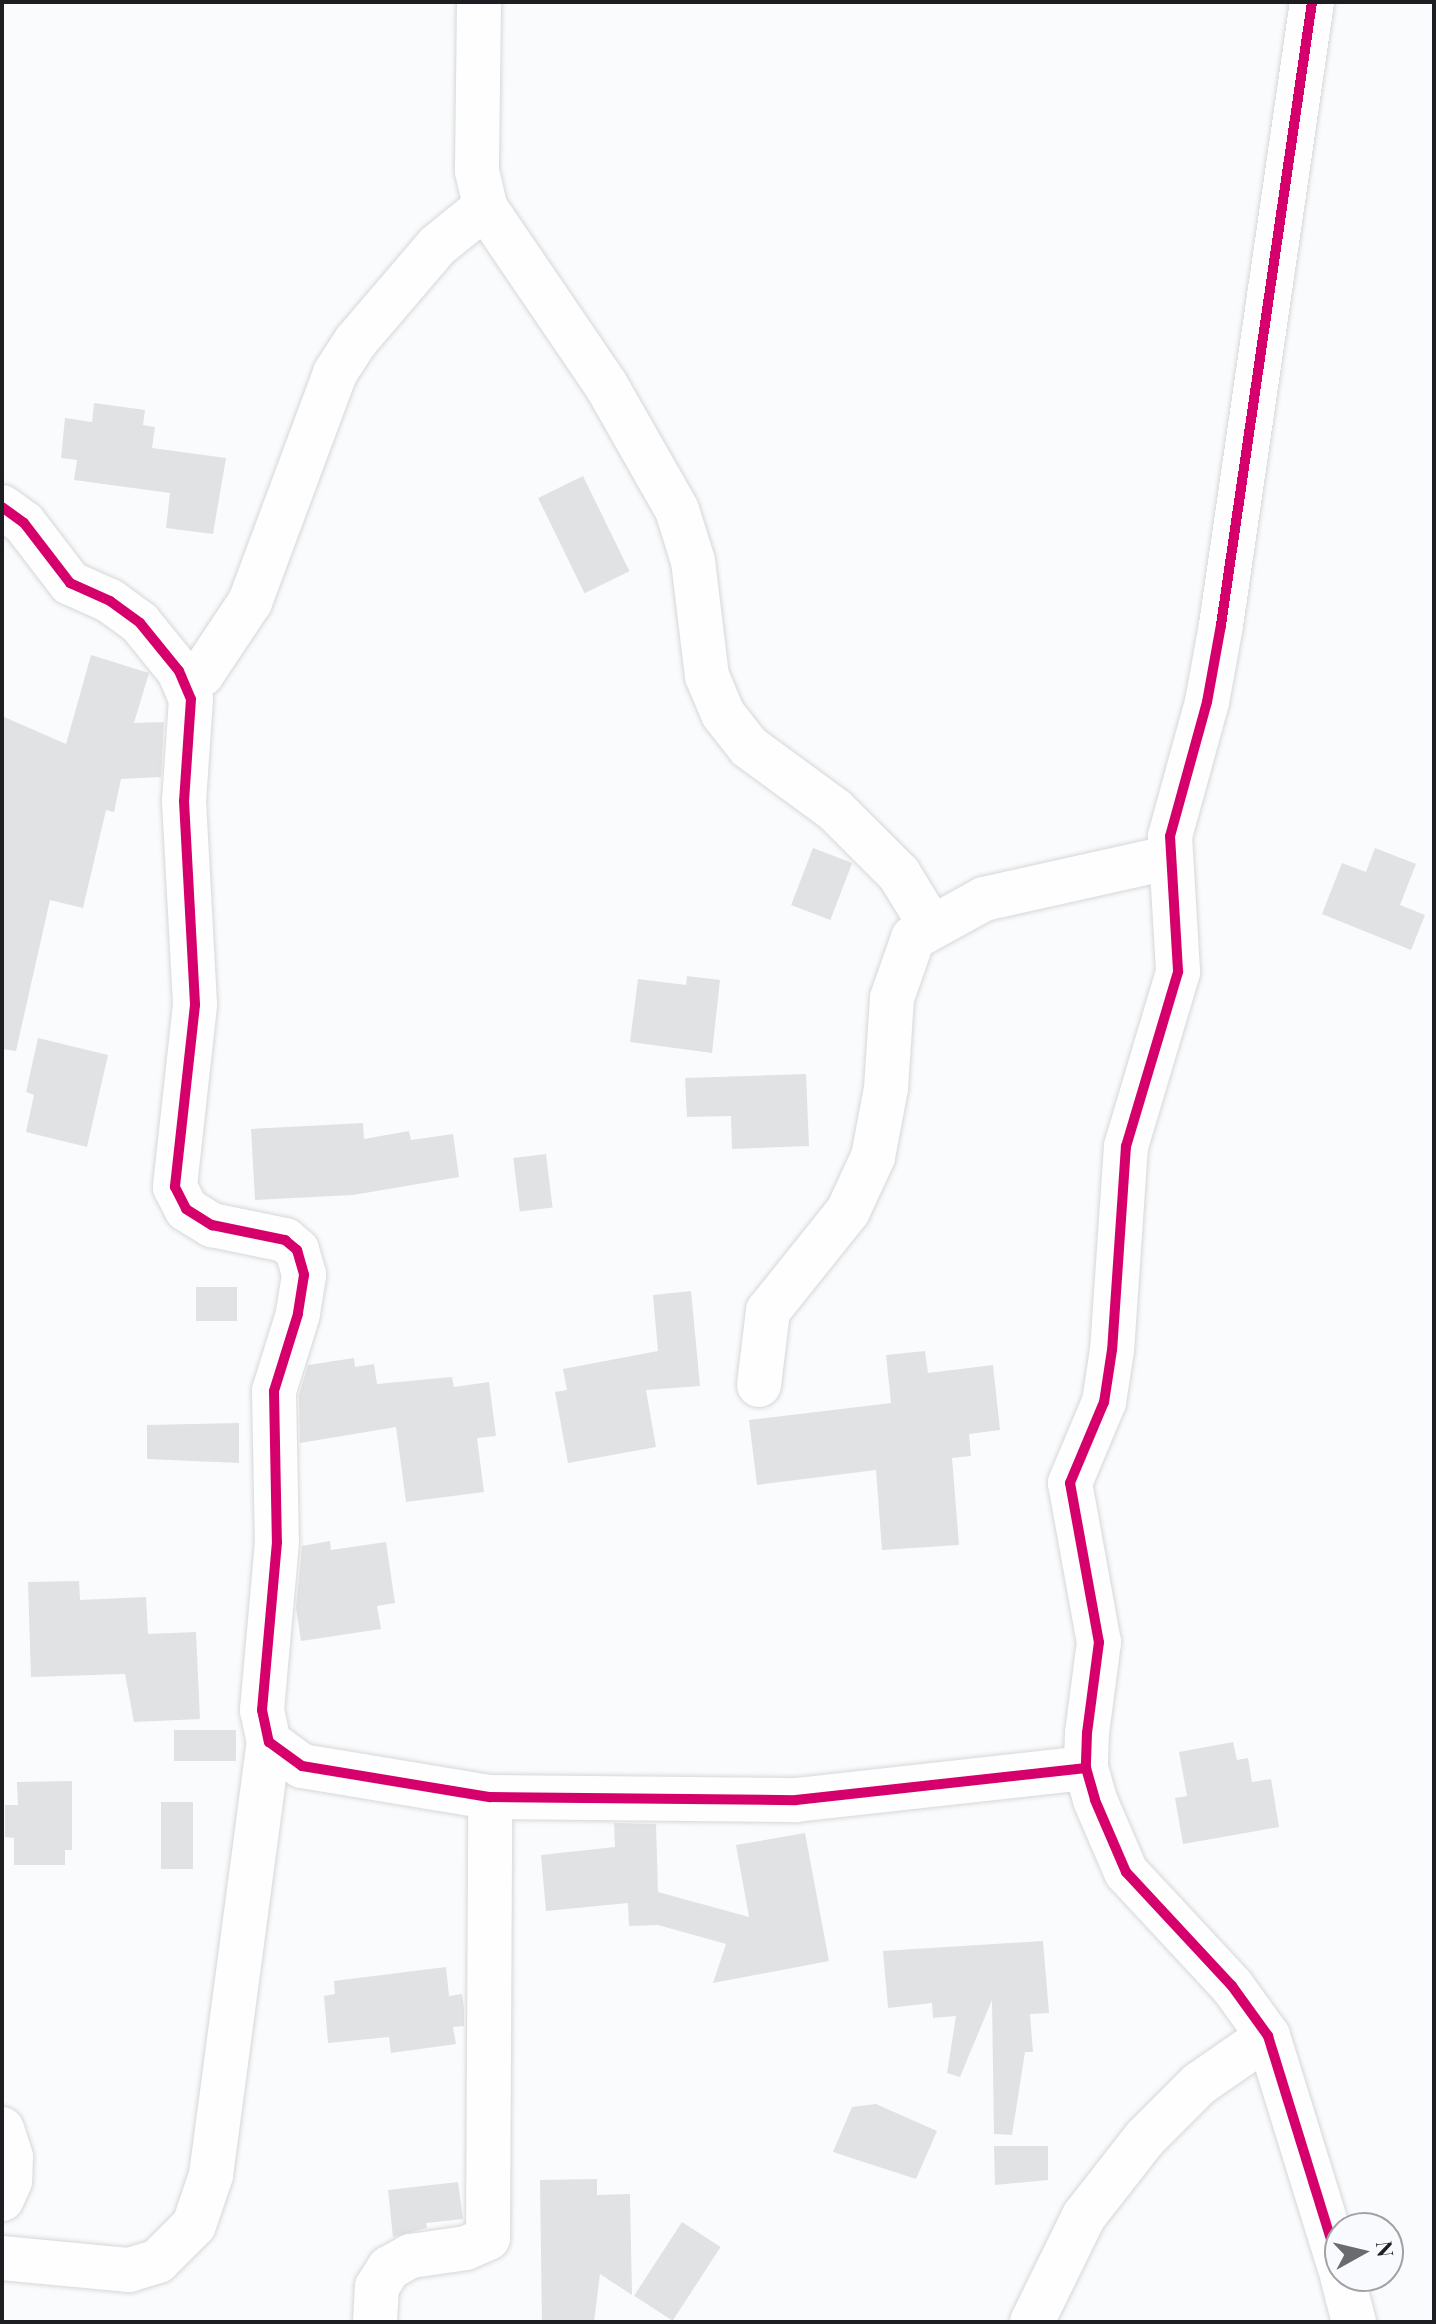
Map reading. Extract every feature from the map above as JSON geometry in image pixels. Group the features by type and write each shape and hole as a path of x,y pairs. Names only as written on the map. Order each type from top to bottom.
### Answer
{"street":[{"path":"479,2 477,171 485,207 606,385 677,510 693,561 707,676 723,714 749,747 835,810 899,874 931,926"},
{"path":"1312,2 1221,625 1168,858 1178,929 1178,972 1126,1146 1112,1350 1104,1402 1070,1483 1099,1642 1086,1768 1110,1843 1126,1872 1232,1986 1268,2036 1324,2217"},
{"path":"186,686 202,674 250,602 335,373 355,342 437,246 485,207"},
{"path":"2,507 24,523 70,583 110,601 140,623 186,686 191,707 184,801 195,1005 175,1187 186,1209 204,1221 285,1240 297,1250 304,1275 298,1314 274,1391 277,1542 262,1710 269,1742 211,2175 194,2225 158,2261 129,2270 2,2258"},
{"path":"759,1385 768,1311 848,1211 873,1157 886,1088 892,998 913,938 984,899 1168,858"},
{"path":"269,1742 302,1766 490,1797 796,1800 1086,1768"},
{"path":"375,2322 377,2287 397,2262 466,2248 488,2238 490,1797"},
{"path":"1032,2322 1084,2216 1145,2138 1199,2084 1268,2036"},
{"path":"2,2129 11,2157 10,2181 2,2199"},
{"path":"1346,2292 1354,2322"}],"building":[{"path":"94,403 145,410 143,425 155,427 152,448 226,458 213,534 166,528 170,493 74,480 77,460 61,458 65,418 92,422"},
{"path":"583,476 629,571 585,593 538,498"},
{"path":"91,655 149,673 134,723 164,722 161,777 121,779 114,812 106,810 83,908 50,900 16,1051 2,1049 2,716 66,744"},
{"path":"813,848 852,863 830,920 791,905"},
{"path":"1375,848 1416,864 1400,905 1425,915 1411,950 1322,914 1342,863 1366,872"},
{"path":"687,976 720,980 712,1053 630,1042 638,979 686,985"},
{"path":"38,1038 108,1055 87,1147 26,1132 34,1095 26,1092"},
{"path":"806,1074 809,1146 732,1149 731,1116 687,1117 685,1078"},
{"path":"363,1123 364,1139 409,1131 411,1140 453,1134 459,1177 353,1195 255,1200 251,1129"},
{"path":"546,1154 553,1208 520,1212 513,1158"},
{"path":"196,1287 237,1287 237,1321 196,1321"},
{"path":"691,1291 700,1386 646,1390 656,1447 568,1463 555,1392 567,1390 563,1369 658,1351 653,1295"},
{"path":"925,1351 928,1373 993,1365 1000,1430 969,1434 971,1456 952,1458 959,1545 882,1550 876,1470 757,1485 749,1420 891,1403 886,1355"},
{"path":"354,1358 355,1367 374,1364 377,1384 452,1377 454,1387 489,1382 496,1436 477,1438 484,1492 406,1502 396,1427 300,1443 299,1395 308,1365"},
{"path":"239,1423 239,1463 147,1459 147,1425"},
{"path":"330,1541 331,1550 386,1542 395,1603 377,1606 381,1629 301,1641 296,1608 302,1546"},
{"path":"79,1581 80,1600 146,1597 148,1634 196,1632 200,1719 134,1722 125,1674 31,1677 28,1582"},
{"path":"174,1730 236,1730 236,1761 174,1761"},
{"path":"1233,1742 1237,1760 1248,1758 1252,1782 1271,1779 1279,1827 1183,1844 1175,1798 1187,1796 1179,1752"},
{"path":"72,1781 72,1850 65,1850 65,1865 14,1865 14,1838 5,1837 5,1805 18,1805 17,1782"},
{"path":"161,1802 193,1802 193,1869 161,1869"},
{"path":"614,1823 656,1824 658,1892 749,1917 736,1845 805,1833 829,1961 713,1983 726,1944 658,1925 629,1926 628,1903 546,1911 541,1855 615,1847"},
{"path":"1043,1941 1049,2013 1030,2014 1033,2052 1025,2052 1012,2135 994,2134 992,2000 960,2077 947,2073 956,2016 933,2018 932,2003 888,2008 883,1951"},
{"path":"446,1967 449,1996 462,1994 464,2008 464,2026 453,2027 456,2044 391,2053 389,2037 328,2043 324,1996 335,1994 334,1981"},
{"path":"876,2104 937,2131 916,2179 833,2152 852,2107"},
{"path":"994,2146 1048,2146 1048,2180 995,2185"},
{"path":"597,2179 597,2195 630,2194 632,2295 600,2274 594,2322 542,2322 540,2180"},
{"path":"458,2182 463,2219 426,2223 427,2228 393,2237 388,2190"},
{"path":"682,2222 721,2247 673,2321 634,2296"}],"cycle path":[{"path":"1312,2 1221,625 1207,702 1170,836 1178,972 1126,1146 1112,1350 1104,1402 1070,1483 1099,1642 1087,1733 1086,1768 1095,1800 1126,1872 1232,1986 1268,2036 1324,2217"},
{"path":"2,507 24,523 70,583 110,601 140,623 179,671 191,699 184,801 195,1005 175,1187 186,1209 212,1225 285,1240 297,1250 304,1275 298,1314 274,1391 277,1542 262,1710 269,1742 302,1766 490,1797 796,1800 1086,1768"}]}
